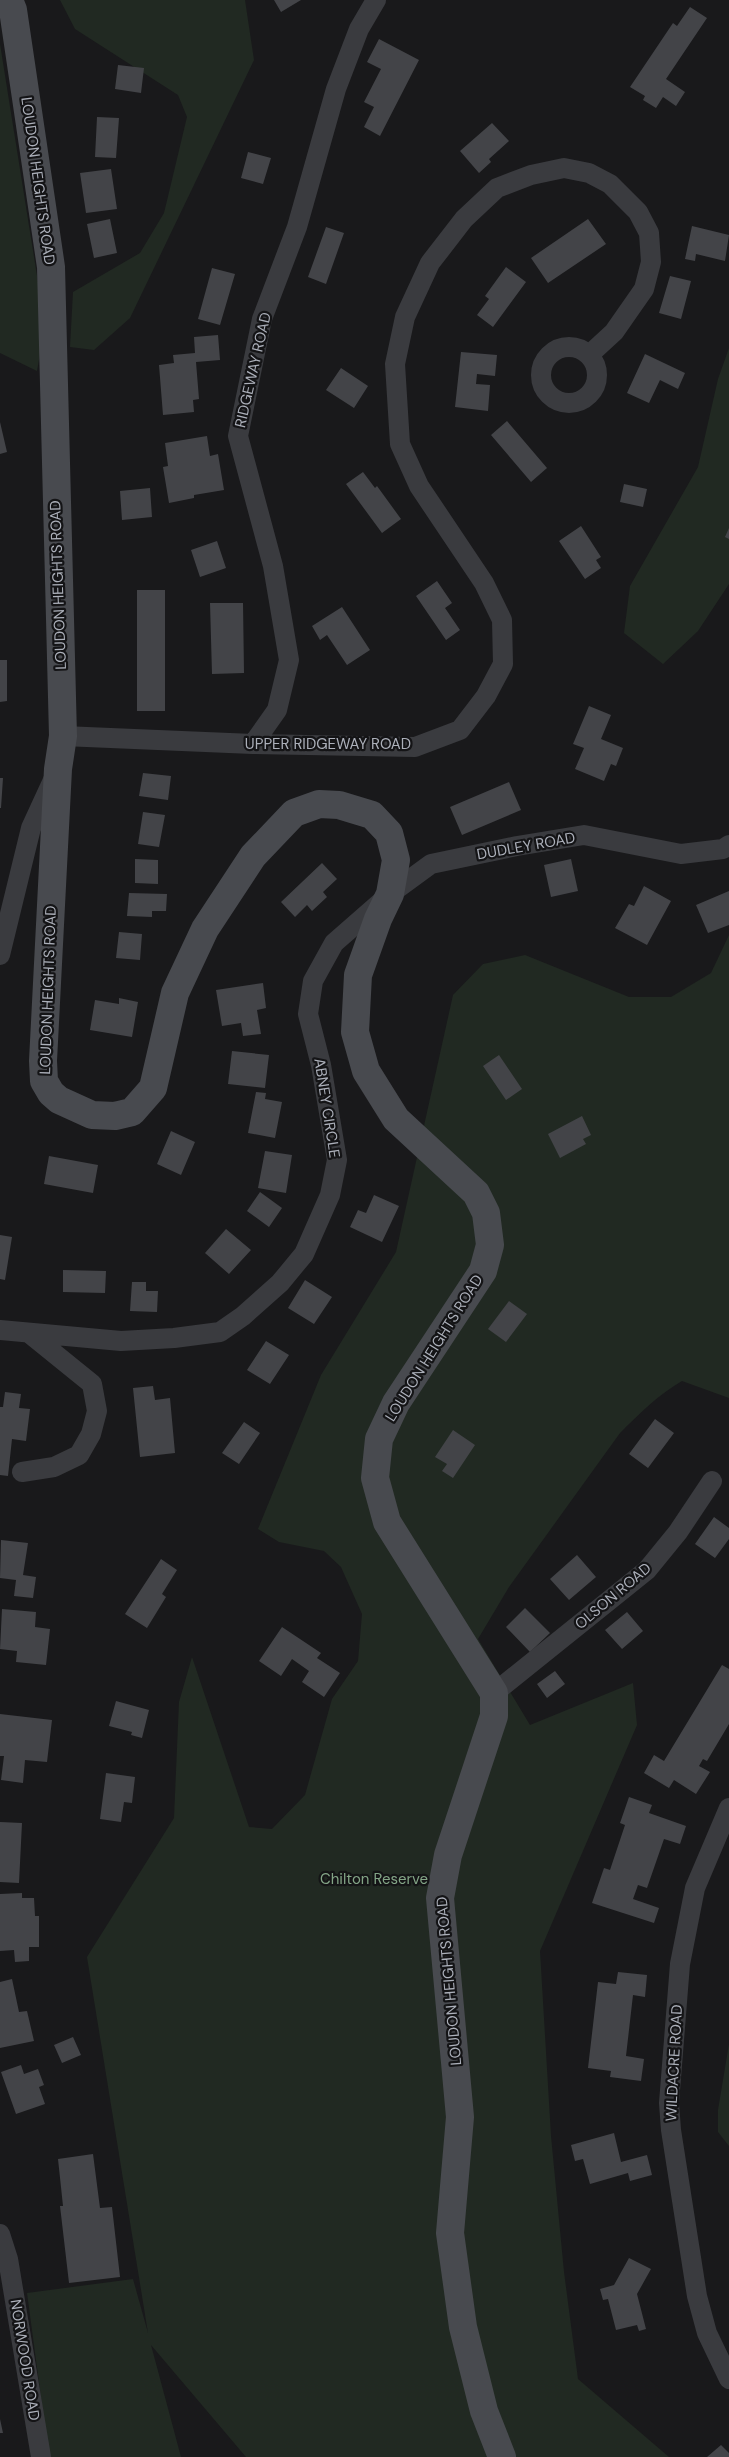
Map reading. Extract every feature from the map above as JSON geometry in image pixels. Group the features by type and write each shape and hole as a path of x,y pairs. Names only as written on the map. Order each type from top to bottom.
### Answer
{"street":[{"name":"LOUDON HEIGHTS ROAD","path":"9,0 13,10 51,267 63,736 58,769 43,1060 44,1081 51,1093 59,1100 92,1115 115,1116 132,1112 153,1088 175,993 205,929 253,856 294,813 320,804 339,805 372,815 388,833 396,860 390,894 378,919 358,975 355,1032 366,1071 396,1119 476,1193 486,1213 490,1245 483,1271 396,1403 379,1439 375,1478 387,1522 494,1693 494,1716 448,1855 440,1898 460,2117 450,2233 463,2327 484,2411 502,2457"},
{"name":"RIDGEWAY ROAD","path":"252,744 277,710 289,660 273,566 238,436 262,319 297,227 336,89 358,29 376,0"},
{"name":"UPPER RIDGEWAY ROAD","path":"63,736 252,744 414,747 460,730 486,696 503,664 502,620 484,583 419,486 400,444 395,364 405,316 430,263 464,219 497,188 530,175 564,168 589,173 610,184 638,212 649,233 650,243 651,262 644,288 614,332 589,355"},
{"path":"0,955 31,828 58,769"},
{"name":"DUDLEY ROAD","path":"390,894 431,864 517,846 584,836 681,854 723,849 729,845"},
{"name":"ABNEY CIRCLE","path":"0,1330 121,1341 174,1338 220,1332 243,1316 280,1283 304,1254 330,1194 337,1160 321,1065 308,1014 313,981 334,943 390,894"},
{"path":"22,1472 54,1467 79,1455 91,1434 97,1411 92,1384 29,1333"},
{"name":"OLSON ROAD","path":"494,1693 647,1570 678,1532 712,1481"},
{"name":"WILDACRE ROAD","path":"729,1808 695,1888 691,1907 680,1964 670,2103 671,2130 697,2296 707,2333 729,2379"},
{"name":"NORWOOD ROAD","path":"0,2234 8,2260 41,2457"}],"green space":[{"path":"60,0 245,0 254,60 130,318 94,350 70,347 73,292 140,253 164,213 187,117 178,95 75,29"},
{"path":"0,44 45,326 37,371 0,353"},
{"path":"729,348 729,584 698,631 663,664 624,633 630,586 698,467 718,379"},
{"name":"Chilton Reserve","path":"729,935 729,1398 682,1381 657,1398 635,1418 620,1433 509,1587 478,1639 530,1725 633,1683 637,1725 540,1951 551,2136 564,2272 578,2379 669,2457 246,2457 151,2345 181,2457 49,2457 27,2293 133,2279 148,2333 87,1957 174,1818 179,1702 192,1657 249,1827 272,1829 305,1795 332,1699 358,1661 362,1614 341,1567 324,1551 279,1542 258,1529 321,1375 396,1252 453,995 483,964 525,955 629,997 671,997 711,973"},
{"path":"729,2044 729,2146 718,2132 718,2110"}],"building":[{"path":"274,0 301,0 281,12"},
{"path":"690,7 707,18 666,79 685,92 676,106 663,97 656,108 643,100 645,96 630,87 673,23 677,26"},
{"path":"379,39 419,60 380,136 364,127 374,107 364,102 381,69 367,62"},
{"path":"118,65 144,68 141,93 115,89"},
{"path":"97,117 119,118 116,158 95,157"},
{"path":"492,123 509,141 489,159 491,162 479,173 460,151"},
{"path":"248,152 271,158 263,184 241,178"},
{"path":"111,169 117,209 86,213 80,173"},
{"path":"110,219 117,253 94,258 87,224"},
{"path":"588,219 606,244 548,283 531,258"},
{"path":"692,226 729,235 725,261 696,254 695,261 685,259"},
{"path":"326,227 344,233 326,284 308,277"},
{"path":"506,267 526,282 493,327 477,315 489,299 485,296"},
{"path":"212,268 235,274 220,325 198,319"},
{"path":"670,276 691,281 681,319 659,313"},
{"path":"218,335 220,360 196,362 199,399 193,400 194,412 163,415 159,365 174,363 173,355 195,353 194,337"},
{"path":"461,352 497,355 495,376 477,374 476,384 490,385 488,411 455,407"},
{"path":"645,354 685,373 678,389 660,380 649,403 627,393"},
{"path":"341,368 368,386 354,408 326,390"},
{"path":"507,421 547,468 531,482 491,435"},
{"path":"0,422 7,452 0,454"},
{"path":"207,436 210,456 218,454 224,490 194,495 194,498 169,503 163,467 168,466 165,443"},
{"path":"363,472 375,488 377,486 401,519 382,533 346,484"},
{"path":"624,484 647,489 643,507 620,502"},
{"path":"150,488 152,517 122,520 120,491"},
{"path":"581,526 601,557 596,560 601,568 585,579 559,541"},
{"path":"729,528 729,539 725,537"},
{"path":"217,541 226,568 200,577 191,550"},
{"path":"437,581 452,603 445,608 460,630 446,640 416,596"},
{"path":"137,590 165,590 165,711 137,711"},
{"path":"210,603 243,603 244,673 212,674"},
{"path":"342,607 370,650 347,665 327,635 320,640 312,626"},
{"path":"0,660 7,660 7,701 0,702"},
{"path":"589,706 611,715 601,739 623,748 616,766 611,764 604,781 575,769 584,748 573,744"},
{"path":"143,773 171,776 168,800 139,796"},
{"path":"0,778 3,778 1,808 0,808"},
{"path":"509,782 521,810 462,835 450,807"},
{"path":"143,812 165,815 159,847 138,844"},
{"path":"135,859 158,860 158,884 135,883"},
{"path":"571,859 578,891 551,897 544,865"},
{"path":"322,863 337,879 323,892 327,897 312,911 307,905 295,917 281,902"},
{"path":"644,886 671,901 647,945 615,928 629,904 634,906"},
{"path":"729,891 729,925 708,933 696,905"},
{"path":"129,893 167,894 166,911 152,911 152,917 127,916"},
{"path":"119,932 142,934 140,960 116,958"},
{"path":"263,983 266,1008 257,1010 261,1034 243,1036 241,1023 222,1026 216,990"},
{"path":"119,998 138,1002 132,1037 90,1030 95,1000 119,1004"},
{"path":"232,1051 269,1055 265,1088 228,1084"},
{"path":"499,1055 522,1089 506,1100 483,1066"},
{"path":"256,1092 266,1093 265,1099 282,1102 275,1138 248,1133"},
{"path":"582,1116 591,1135 583,1139 586,1144 560,1158 548,1134"},
{"path":"171,1131 195,1142 181,1175 157,1164"},
{"path":"265,1151 292,1155 286,1193 258,1188"},
{"path":"49,1156 98,1165 93,1193 44,1184"},
{"path":"260,1192 282,1208 269,1227 247,1211"},
{"path":"374,1195 399,1206 382,1242 350,1227 358,1210 366,1213"},
{"path":"226,1229 251,1250 229,1274 205,1253"},
{"path":"0,1235 12,1237 5,1280 0,1279"},
{"path":"63,1270 106,1271 105,1293 63,1292"},
{"path":"305,1280 332,1297 314,1324 288,1308"},
{"path":"132,1282 146,1282 146,1291 158,1291 157,1312 130,1311"},
{"path":"509,1301 527,1314 506,1342 488,1329"},
{"path":"266,1341 289,1355 270,1384 247,1370"},
{"path":"153,1386 155,1400 170,1398 175,1453 140,1457 133,1388"},
{"path":"5,1392 21,1394 19,1408 30,1409 26,1441 12,1439 8,1476 0,1475 0,1407 3,1407"},
{"path":"655,1419 674,1433 648,1468 629,1454"},
{"path":"244,1422 260,1433 239,1464 222,1453"},
{"path":"453,1430 475,1445 453,1478 442,1471 447,1464 435,1457"},
{"path":"714,1517 729,1528 729,1539 715,1558 695,1544"},
{"path":"1,1540 28,1543 23,1575 36,1577 33,1598 14,1596 16,1580 0,1578"},
{"path":"577,1555 596,1577 569,1600 550,1579"},
{"path":"161,1559 177,1570 162,1594 166,1597 147,1628 125,1614"},
{"path":"525,1608 550,1633 530,1652 506,1627"},
{"path":"2,1609 36,1612 35,1627 50,1629 46,1665 16,1662 17,1651 0,1649"},
{"path":"627,1612 643,1631 622,1649 605,1630"},
{"path":"282,1627 321,1653 317,1658 340,1673 324,1697 302,1682 309,1671 292,1659 281,1676 259,1661"},
{"path":"722,1665 729,1669 729,1724 707,1761 703,1759 699,1766 710,1772 696,1794 674,1780 669,1788 644,1773 654,1755 664,1761"},
{"path":"555,1671 565,1684 547,1698 537,1684"},
{"path":"116,1701 149,1710 142,1738 131,1735 132,1732 109,1726"},
{"path":"0,1714 52,1720 47,1762 25,1760 23,1783 1,1780 4,1756 0,1756"},
{"path":"106,1773 135,1777 132,1803 124,1802 121,1822 100,1819"},
{"path":"629,1797 652,1805 649,1813 686,1826 680,1844 664,1839 647,1888 638,1885 633,1899 659,1908 654,1923 592,1903 604,1868 610,1870 625,1825 620,1823"},
{"path":"0,1822 22,1823 19,1883 0,1882"},
{"path":"22,1893 22,1898 34,1898 35,1916 39,1916 39,1947 29,1947 29,1961 15,1962 14,1950 0,1951 0,1894"},
{"path":"618,1972 647,1975 645,1997 633,1995 626,2056 644,2059 641,2081 610,2077 611,2071 588,2068 598,1982 616,1984"},
{"path":"12,1979 19,2012 27,2011 34,2041 0,2048 0,1982"},
{"path":"73,2037 81,2055 62,2063 54,2045"},
{"path":"21,2065 24,2074 38,2069 44,2085 39,2087 45,2104 16,2114 1,2072"},
{"path":"614,2133 621,2162 647,2155 652,2175 630,2181 628,2173 590,2184 583,2159 575,2161 571,2145"},
{"path":"93,2154 100,2208 112,2207 120,2277 69,2283 60,2206 63,2206 58,2159"},
{"path":"629,2258 651,2269 637,2294 646,2329 639,2331 637,2325 616,2330 608,2299 603,2300 600,2289 614,2285"},
{"path":"0,2419 3,2433 0,2433"},
{"path":"721,2445 729,2453 729,2457 707,2457"}]}
